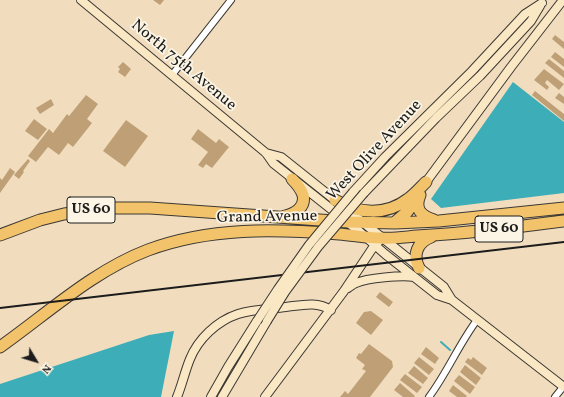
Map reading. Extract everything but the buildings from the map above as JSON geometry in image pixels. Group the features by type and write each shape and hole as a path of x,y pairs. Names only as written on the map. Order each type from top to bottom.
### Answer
{"highway":[{"path":"276,217 293,214 298,211 302,204 302,193 292,179"},
{"path":"395,223 407,212 419,196 426,182"},
{"path":"335,200 345,207 353,209 383,211 408,200 426,182"},
{"path":"419,196 417,206 422,214 438,221"},
{"name":"Grand Avenue","path":"0,235 64,214 114,208 150,208 348,222 365,230 379,242 564,221"},
{"name":"Grand Avenue","path":"0,347 92,279 129,259 165,244 201,235 283,230 339,234 395,223 438,221 564,208"},
{"path":"379,242 393,230 407,222"},
{"path":"417,273 415,259 417,249 424,239 434,236"}],"main road":[{"name":"North 75th Avenue","path":"81,0 266,153 274,163 292,179 348,222"},
{"path":"426,182 511,67 563,0"},
{"name":"West Olive Avenue","path":"212,397 228,367 278,288 309,245 385,157 472,71 525,14 543,1"},
{"name":"West Olive Avenue","path":"222,397 285,292 318,247 364,193 531,21 543,1"},
{"name":"North 75th Avenue","path":"266,153 281,157 335,200 365,230"},
{"path":"265,397 379,242 417,273 444,287 452,300 564,387"},
{"path":"344,291 358,282 417,273"},
{"path":"177,397 195,349 207,334 222,322 237,314 261,310 319,304 330,310"}],"street":[{"path":"172,75 230,0"},
{"path":"429,397 441,380 468,332 477,320"},
{"path":"555,397 564,387"}],"water":[{"path":"513,82 564,122 564,193 441,208 431,199"},
{"path":"174,331 161,397 0,397 0,384 149,335"}],"waterway":[{"path":"441,342 450,350"}],"railway":[{"path":"0,308 564,242"}]}
